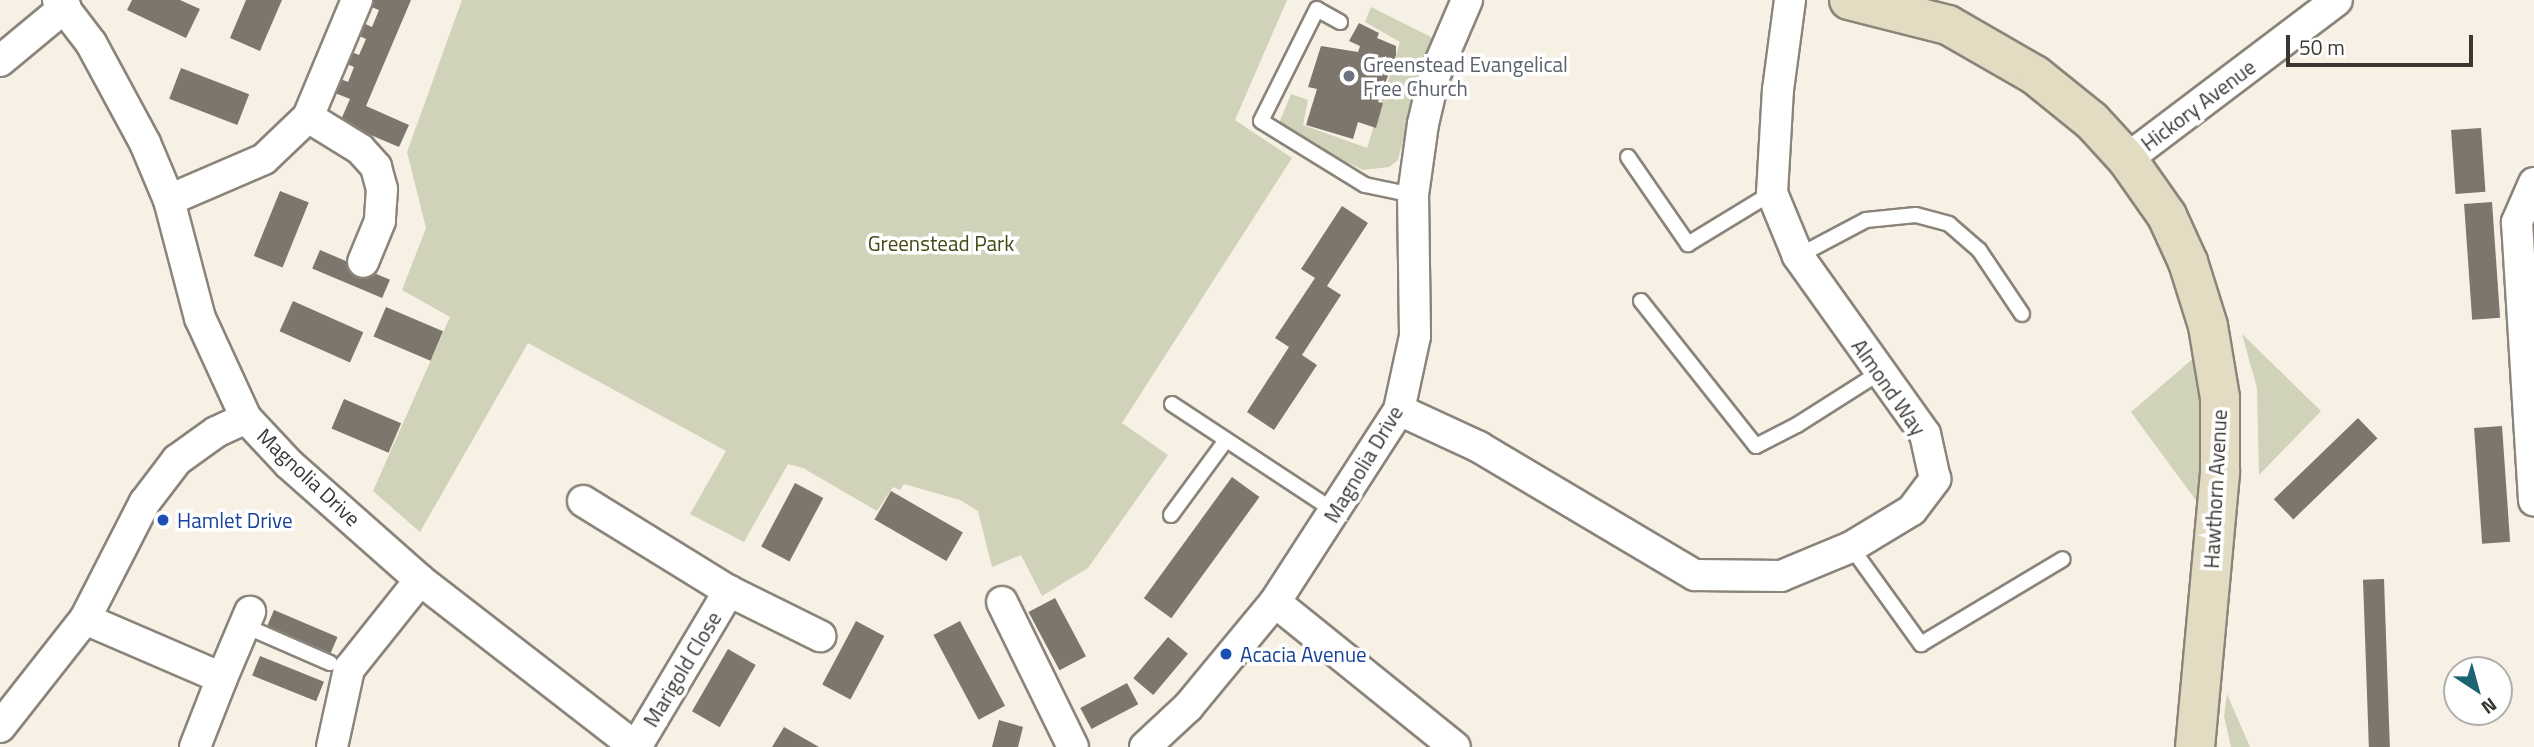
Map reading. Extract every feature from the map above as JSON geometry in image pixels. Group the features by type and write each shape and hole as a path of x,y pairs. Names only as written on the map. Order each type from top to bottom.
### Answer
{"street":[{"path":"169,200 264,159 307,117 357,0"},
{"name":"Magnolia Drive","path":"1146,747 1188,707 1275,602 1336,512 1399,410 1415,336 1413,195 1434,77 1467,0"},
{"name":"Almond Way","path":"1399,410 1479,447 1695,575 1781,576 1851,547 1912,510 1935,479 1925,434 1798,256 1773,193 1778,90 1790,0"},
{"name":"Hawthorn Avenue","path":"1849,0 1948,25 1990,45 2092,121 2127,159 2166,216 2188,262 2208,326 2220,398 2220,473 2195,747"},
{"path":"0,61 62,4"},
{"name":"Magnolia Drive","path":"62,4 117,86 169,200 200,318 246,418 289,464 420,580 635,747"},
{"name":"Hickory Avenue","path":"2127,159 2318,6"},
{"path":"307,117 360,149 376,167 382,189 380,221 363,262"},
{"path":"2534,183 2517,222 2534,500"},
{"path":"0,727 85,619 145,502 177,460 216,432 246,418"},
{"name":"Marigold Close","path":"583,502 729,592 820,636"},
{"path":"332,747 349,668 420,580"},
{"name":"Marigold Close","path":"635,747 729,592"},
{"path":"1002,602 1073,747"},
{"path":"1275,602 1455,747"},
{"path":"195,747 247,618"},
{"path":"85,619 222,678"}],"lane":[{"path":"1340,22 1317,9 1261,121 1365,185 1413,195"},
{"path":"1628,157 1688,244 1773,193"},
{"path":"1798,256 1866,220 1916,215 1949,224 1979,250 2022,314"},
{"path":"1641,301 1756,446 1879,373"},
{"path":"1172,404 1336,512"},
{"path":"1171,514 1226,440"},
{"path":"1851,547 1921,644 2063,559"},
{"path":"247,618 330,663"}],"green space":[{"name":"Greenstead Park","path":"462,0 1287,0 1235,120 1292,158 1122,423 1168,455 1088,568 1042,596 1021,555 992,567 978,511 960,500 904,484 900,490 893,487 877,511 803,468 788,464 744,542 690,514 726,451 528,343 420,532 373,491 450,317 402,290 426,228 407,152"},
{"path":"1371,7 1433,38 1422,64 1398,160 1389,167 1363,170 1277,128 1291,94 1308,100 1303,125 1367,148 1400,42 1365,22"},
{"path":"2242,334 2321,411 2259,475 2257,388"},
{"path":"2203,350 2203,501 2195,499 2131,412"},
{"path":"2227,694 2250,747 2231,747 2224,716"}],"building":[{"path":"132,0 180,0 200,9 186,38 127,10"},
{"path":"246,0 282,0 260,51 230,38"},
{"path":"368,0 411,0 366,106 409,125 399,147 340,122 350,99 330,91 336,77 348,82 354,67 342,62 347,50 359,55 366,39 355,34 361,22 372,27 379,10 366,5"},
{"name":"Greenstead Evangelical Free Church","path":"1359,23 1379,33 1377,38 1396,46 1396,55 1378,102 1383,103 1376,128 1358,122 1353,139 1306,125 1317,89 1308,87 1321,46 1358,52 1360,46 1349,41"},
{"path":"181,68 249,94 237,125 169,99"},
{"path":"2481,128 2485,192 2456,194 2451,130"},
{"path":"280,191 309,203 283,268 254,256"},
{"path":"2492,202 2500,318 2472,320 2464,204"},
{"path":"1342,206 1368,223 1327,286 1341,295 1302,355 1317,365 1274,430 1247,412 1289,347 1275,338 1315,278 1301,269"},
{"path":"320,250 390,280 382,298 312,268"},
{"path":"293,301 363,332 350,362 280,331"},
{"path":"386,307 443,331 431,361 373,336"},
{"path":"344,399 401,423 389,453 331,428"},
{"path":"2358,418 2377,438 2293,519 2274,499"},
{"path":"2502,426 2510,542 2482,544 2474,428"},
{"path":"1232,477 1260,497 1171,618 1144,598"},
{"path":"795,483 823,498 789,562 761,547"},
{"path":"891,491 963,532 946,561 874,520"},
{"path":"2384,579 2390,747 2369,747 2363,580"},
{"path":"1055,598 1086,656 1059,670 1029,612"},
{"path":"274,610 338,637 329,656 266,629"},
{"path":"856,621 884,636 850,700 822,685"},
{"path":"960,621 1005,706 979,720 934,635"},
{"path":"1168,637 1188,654 1153,695 1133,678"},
{"path":"728,649 756,665 720,727 692,711"},
{"path":"260,656 324,682 316,701 252,675"},
{"path":"1127,683 1138,704 1091,729 1080,708"},
{"path":"999,720 1023,727 1018,747 992,747"},
{"path":"784,727 819,747 772,747"}],"place":[{"name":"Greenstead Evangelical Free Church","path":"1349,76"},
{"name":"Hamlet Drive","path":"163,520"},
{"name":"Acacia Avenue","path":"1226,654"}]}
